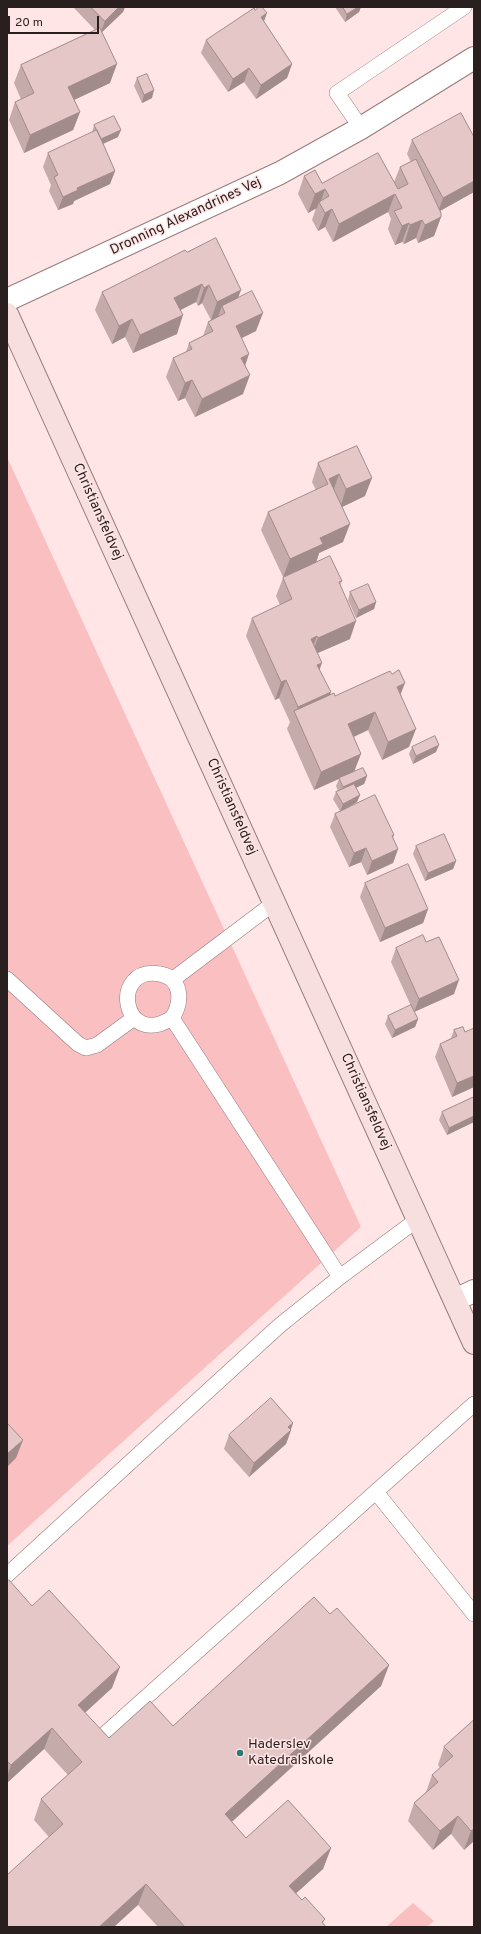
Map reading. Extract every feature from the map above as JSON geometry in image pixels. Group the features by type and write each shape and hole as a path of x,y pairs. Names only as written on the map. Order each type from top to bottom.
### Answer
{"street":[{"name":"Dronning Alexandrines Vej","path":"7,300 280,173 361,128 474,58"},
{"name":"Christiansfeldvej","path":"7,314 418,1219 464,1295 474,1343"}],"lane":[{"path":"361,128 337,93 464,7"},
{"path":"172,980 274,903"},
{"path":"154,973 164,974 172,980 178,989 180,999 178,1009 172,1018 163,1024 153,1026 143,1024 134,1018 128,1009 126,999 129,989 135,980 143,974 154,973"},
{"path":"7,979 78,1044 86,1048 97,1045 134,1018"},
{"path":"172,1018 340,1277"},
{"path":"7,1575 279,1326 340,1277 418,1219"},
{"path":"106,1733 474,1404"},
{"path":"376,1492 474,1614"}],"shaded area":[{"path":"7,457 361,1227 7,1546"},
{"path":"413,1903 434,1921 427,1927 386,1927"}],"building":[{"path":"91,7 119,7 105,21"},
{"path":"262,7 267,13 261,17 292,64 261,85 249,68 233,79 206,40 254,8 255,10"},
{"path":"343,7 358,7 347,14"},
{"path":"100,28 117,64 68,87 80,112 30,135 15,102 34,93 21,65"},
{"path":"147,74 154,90 144,95 137,78"},
{"path":"461,113 474,137 474,181 443,198 412,140"},
{"path":"114,116 121,130 101,139 94,125"},
{"path":"97,130 115,171 77,188 78,190 63,197 54,177 58,175 48,153"},
{"path":"378,153 398,189 408,184 400,167 416,159 441,213 441,217 425,225 422,220 410,225 409,223 402,226 394,211 402,208 395,194 339,224 332,209 325,213 319,202 329,196 325,189 315,194 304,176 315,170 322,183"},
{"path":"216,238 241,290 217,302 209,285 204,288 202,284 174,298 183,315 140,335 132,319 119,326 102,292 185,250 187,252"},
{"path":"252,291 263,313 236,326 249,354 241,358 250,375 202,399 192,380 185,383 173,358 192,349 189,343 213,331 208,322 225,313 222,306"},
{"path":"357,446 372,478 346,489 339,474 329,479 350,524 320,538 323,544 290,559 268,512 328,484 318,463"},
{"path":"330,556 342,581 339,582 356,621 318,638 317,636 311,639 322,663 317,665 331,692 298,707 286,680 281,682 252,618 292,599 283,578"},
{"path":"368,584 376,602 359,610 350,592"},
{"path":"399,670 405,683 397,687 416,729 388,742 375,712 348,724 361,754 321,772 294,711 334,693 335,696 390,671 392,674"},
{"path":"435,736 439,745 416,756 412,747"},
{"path":"363,768 367,776 343,787 339,778"},
{"path":"354,784 360,795 343,804 336,792"},
{"path":"375,795 394,835 392,836 398,849 372,861 366,848 354,853 335,814"},
{"path":"444,834 456,861 428,873 416,846"},
{"path":"408,864 428,909 385,928 365,883"},
{"path":"423,935 426,942 439,937 459,980 419,999 396,948"},
{"path":"411,1005 418,1019 395,1030 388,1016"},
{"path":"463,1027 465,1032 474,1028 474,1076 457,1083 440,1044 457,1036 454,1030"},
{"path":"474,1097 474,1116 449,1128 442,1112"},
{"path":"271,1398 293,1423 288,1427 291,1430 254,1463 229,1435"},
{"path":"7,1423 23,1440 7,1454"},
{"path":"9,1580 32,1606 49,1590 120,1667 78,1705 109,1738 150,1701 173,1726 314,1597 330,1614 337,1608 389,1665 225,1814 246,1838 288,1800 331,1848 289,1886 302,1900 305,1897 325,1919 322,1922 326,1927 185,1927 146,1884 99,1927 7,1927 7,1875 63,1824 41,1799 82,1762 52,1728 11,1765 7,1761 7,1582"},
{"path":"474,1720 474,1829 471,1831 458,1816 440,1831 414,1803 438,1782 432,1775 453,1756 444,1747"}],"place":[{"name":"Haderslev Katedralskole","path":"240,1753"}]}
